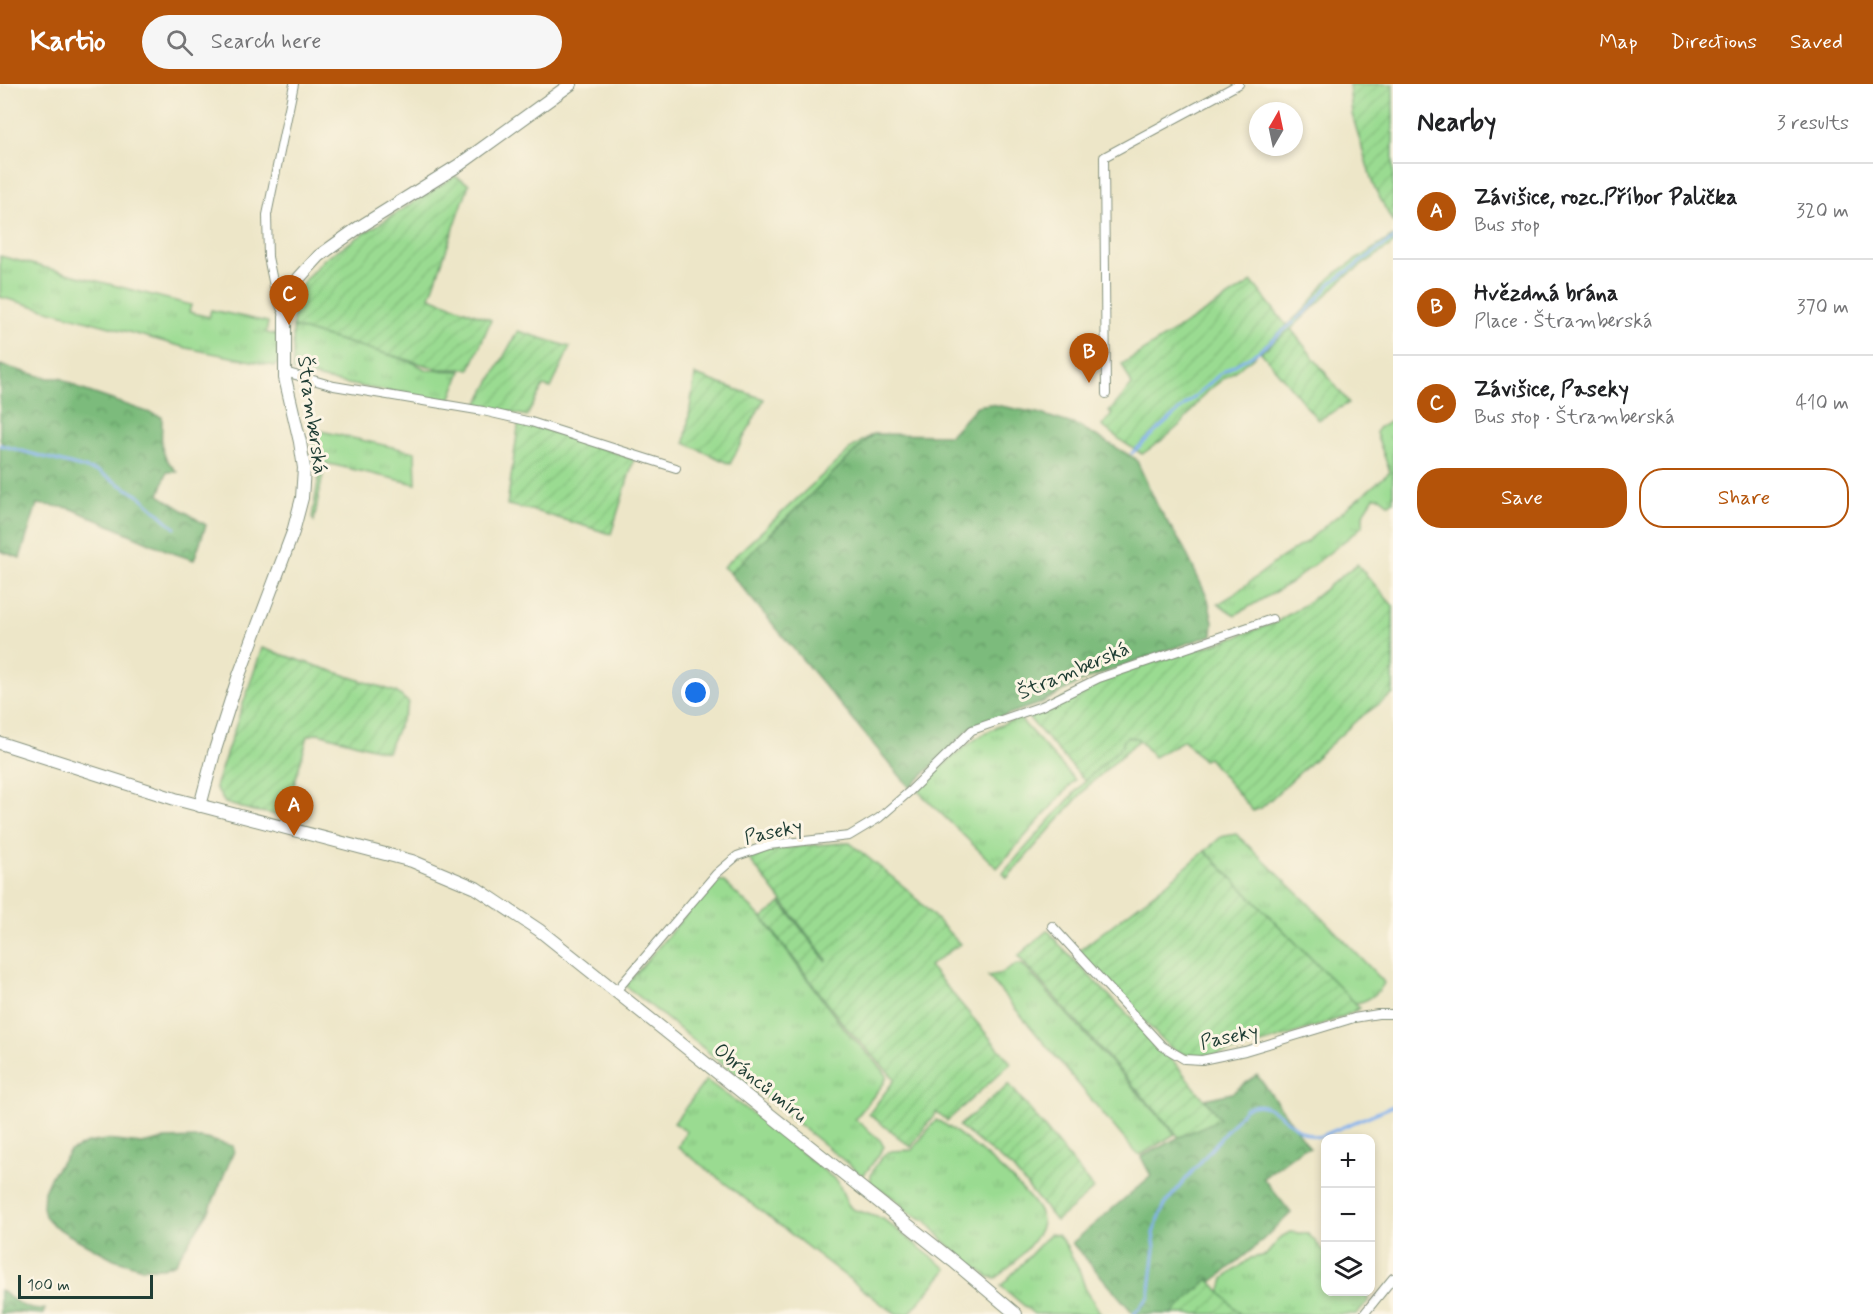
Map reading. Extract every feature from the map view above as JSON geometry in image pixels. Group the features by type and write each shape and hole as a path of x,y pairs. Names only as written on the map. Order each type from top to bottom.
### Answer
{"main road":[{"name":"Štramberská","path":"200,806 220,732 292,532 302,498 303,458 285,372 285,317 291,290 298,278 319,256 358,228 459,165 571,84"},
{"name":"Obránců míru","path":"0,743 200,806 412,861 476,888 525,919 954,1261 1016,1314"}],"street":[{"path":"285,317 276,296 268,257 267,215 294,84"},
{"path":"1106,394 1104,157 1239,84"},
{"path":"285,372 334,386 483,411 531,422 676,468"},
{"name":"Štramberská","path":"910,791 972,730 1042,706 1099,678 1272,619"},
{"name":"Paseky","path":"616,991 716,874 737,856 769,845 849,836 879,818 910,791"},
{"name":"Paseky","path":"1052,926 1162,1046 1184,1059 1202,1060 1245,1051 1354,1018 1393,1014"},
{"path":"1364,1314 1393,1278"}],"green space":[{"path":"1349,84 1393,84 1393,223 1373,185 1352,114"},
{"path":"455,176 469,184 430,297 491,320 470,369 439,369 293,327 294,306 304,281 325,258"},
{"path":"1393,236 1393,244 1345,277 1291,329 1261,352 1259,350 1306,308 1337,272"},
{"path":"0,256 191,305 189,312 209,317 211,310 268,322 266,333 277,335 278,363 275,366 187,348 0,297"},
{"path":"1252,282 1287,326 1255,356 1206,392 1183,422 1142,454 1102,426 1112,414 1109,412 1132,385 1122,364"},
{"path":"293,327 384,353 427,370 461,371 450,400 436,400 331,381 293,371"},
{"path":"1291,329 1349,403 1318,420 1261,352"},
{"path":"518,331 570,347 551,388 543,386 527,416 477,405"},
{"path":"0,365 47,378 61,378 80,389 162,417 163,453 177,472 167,472 159,495 206,525 194,560 70,508 37,504 20,558 0,551 0,447 2,444 0,438"},
{"path":"695,375 764,399 730,464 685,443"},
{"path":"990,404 1037,413 1079,426 1136,459 1158,507 1184,548 1208,599 1213,622 1212,635 1082,681 1041,703 971,727 910,788 730,573 873,434 950,435 977,406"},
{"path":"1393,420 1393,501 1389,504 1380,497 1374,497 1363,514 1363,525 1292,582 1235,615 1218,604 1306,542 1390,472 1376,433 1378,428"},
{"path":"519,421 634,459 611,534 507,505"},
{"path":"312,429 415,452 416,484 325,463 314,521 312,518 319,475 315,471"},
{"path":"873,434 730,573 723,567 853,447"},
{"path":"1357,564 1393,606 1393,694 1358,719 1261,808 1253,811 1208,758 1203,760 1184,740 1154,757 1137,738 1127,737 1123,745 1085,781 1027,716 1091,685 1147,664 1275,623 1307,603"},
{"path":"262,648 396,692 409,703 387,752 318,733 308,736 289,811 280,810 279,815 225,803 215,787"},
{"path":"1019,718 1075,780 997,868 917,790 952,757 976,739"},
{"path":"1127,737 1139,740 1089,785 1007,878 1003,873 1085,781 1123,745"},
{"path":"1236,834 1306,901 1382,980 1384,983 1376,993 1364,1001 1355,1003 1205,851 1221,837"},
{"path":"850,843 908,890 960,944 929,966 1011,1063 947,1121 936,1112 911,1147 869,1114 895,1079 843,1024 763,918 781,903 827,960 747,856 798,846"},
{"path":"1205,851 1360,1008 1323,1024 1231,1052 1189,1056 1168,1046 1077,952"},
{"path":"715,880 723,881 763,919 842,1026 887,1076 855,1119 880,1140 884,1147 862,1175 627,987 627,984"},
{"path":"1048,930 1061,947 1170,1057 1220,1119 1179,1137 1018,956"},
{"path":"1017,964 1023,965 1175,1134 1140,1155 1136,1153 988,976 1002,973"},
{"path":"1257,1075 1310,1148 1303,1148 1263,1178 1291,1213 1254,1248 1212,1282 1209,1280 1172,1314 1134,1314 1072,1243 1151,1176 1141,1157 1220,1119 1205,1099 1232,1093"},
{"path":"706,1080 761,1120 838,1182 852,1209 883,1219 947,1269 909,1314 897,1314 883,1305 678,1147 686,1131 674,1123"},
{"path":"1009,1084 1094,1189 1056,1221 1013,1169 959,1126"},
{"path":"936,1120 979,1150 1029,1197 1039,1211 1042,1221 1037,1235 1009,1268 996,1278 989,1277 959,1255 926,1221 910,1213 894,1198 871,1183 874,1169 884,1156 892,1151 912,1150"},
{"path":"202,1138 233,1146 234,1151 209,1211 175,1263 163,1268 142,1268 114,1259 69,1235 53,1225 45,1216 44,1192 51,1176 70,1151 87,1143 106,1140 142,1144 165,1139"},
{"path":"1290,1232 1308,1234 1321,1248 1321,1296 1366,1296 1368,1302 1356,1314 1240,1314 1220,1293 1224,1279 1251,1258 1266,1255 1281,1237"},
{"path":"1050,1234 1058,1235 1065,1244 1080,1272 1085,1288 1101,1314 1034,1314 1001,1286"},
{"path":"1209,1279 1240,1314 1172,1314"},
{"path":"0,1290 27,1307 45,1309 43,1314 15,1312 0,1314"}],"waterway":[{"path":"1297,319 1308,310 1331,283 1393,239"},
{"path":"1132,453 1221,373 1259,351 1294,322"},
{"path":"0,445 99,472 141,497 175,528"},
{"path":"1134,1314 1149,1297 1155,1249 1153,1233 1165,1204 1245,1109 1255,1105 1264,1106 1298,1129 1319,1137 1393,1106"}],"place":[{"name":"Závišice, Paseky","path":"289,325"},
{"name":"Hvězdná brána","path":"1089,383"},
{"name":"Závišice, rozc.Příbor Palička","path":"294,836"}]}
